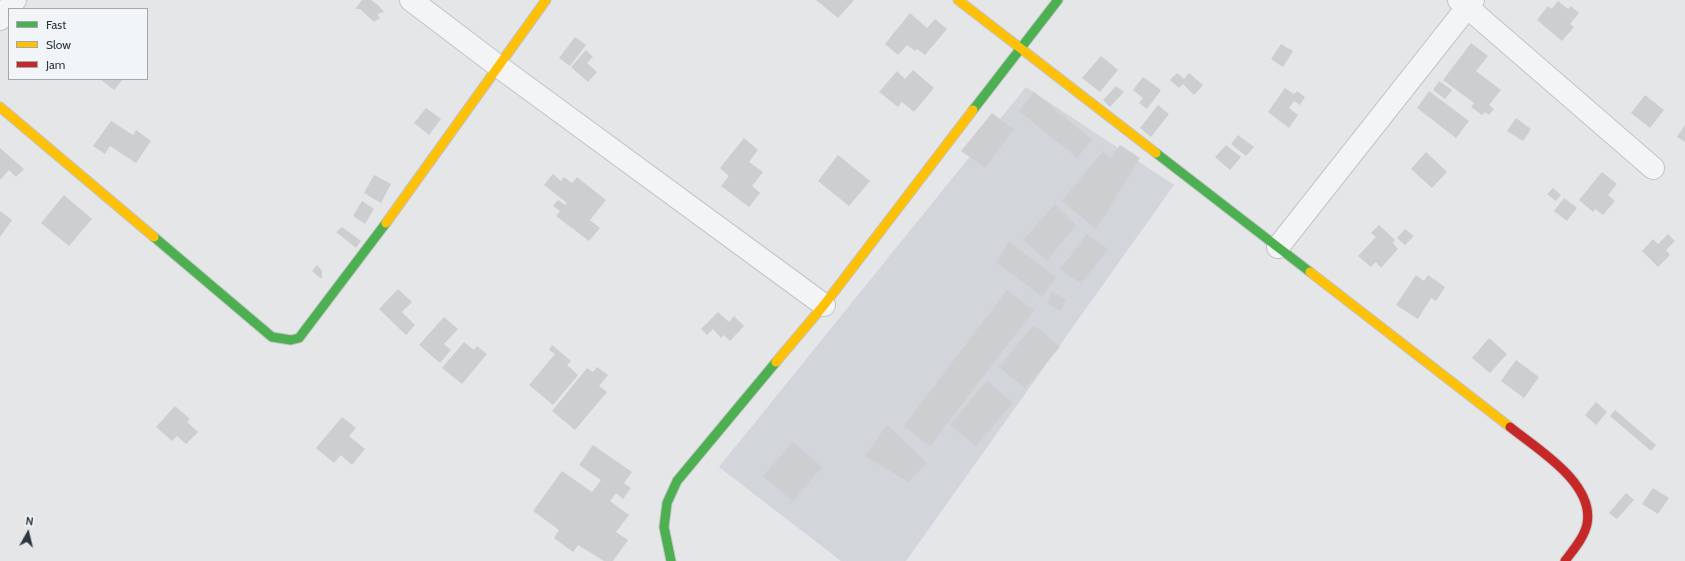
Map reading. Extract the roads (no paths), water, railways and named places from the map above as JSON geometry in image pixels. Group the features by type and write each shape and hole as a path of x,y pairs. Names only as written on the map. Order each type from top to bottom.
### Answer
{"street":[{"path":"9,8 15,0"},
{"path":"411,0 498,66 824,305"},
{"path":"0,108 272,337 291,340 299,338 360,259 546,0"},
{"path":"958,0 1565,470 1581,489 1589,512 1587,528 1578,545 1566,561"},
{"path":"671,561 664,527 667,503 677,481 707,443 824,305 1058,0"},
{"path":"1278,247 1466,2 1653,168"},
{"path":"0,19 8,9"}]}
